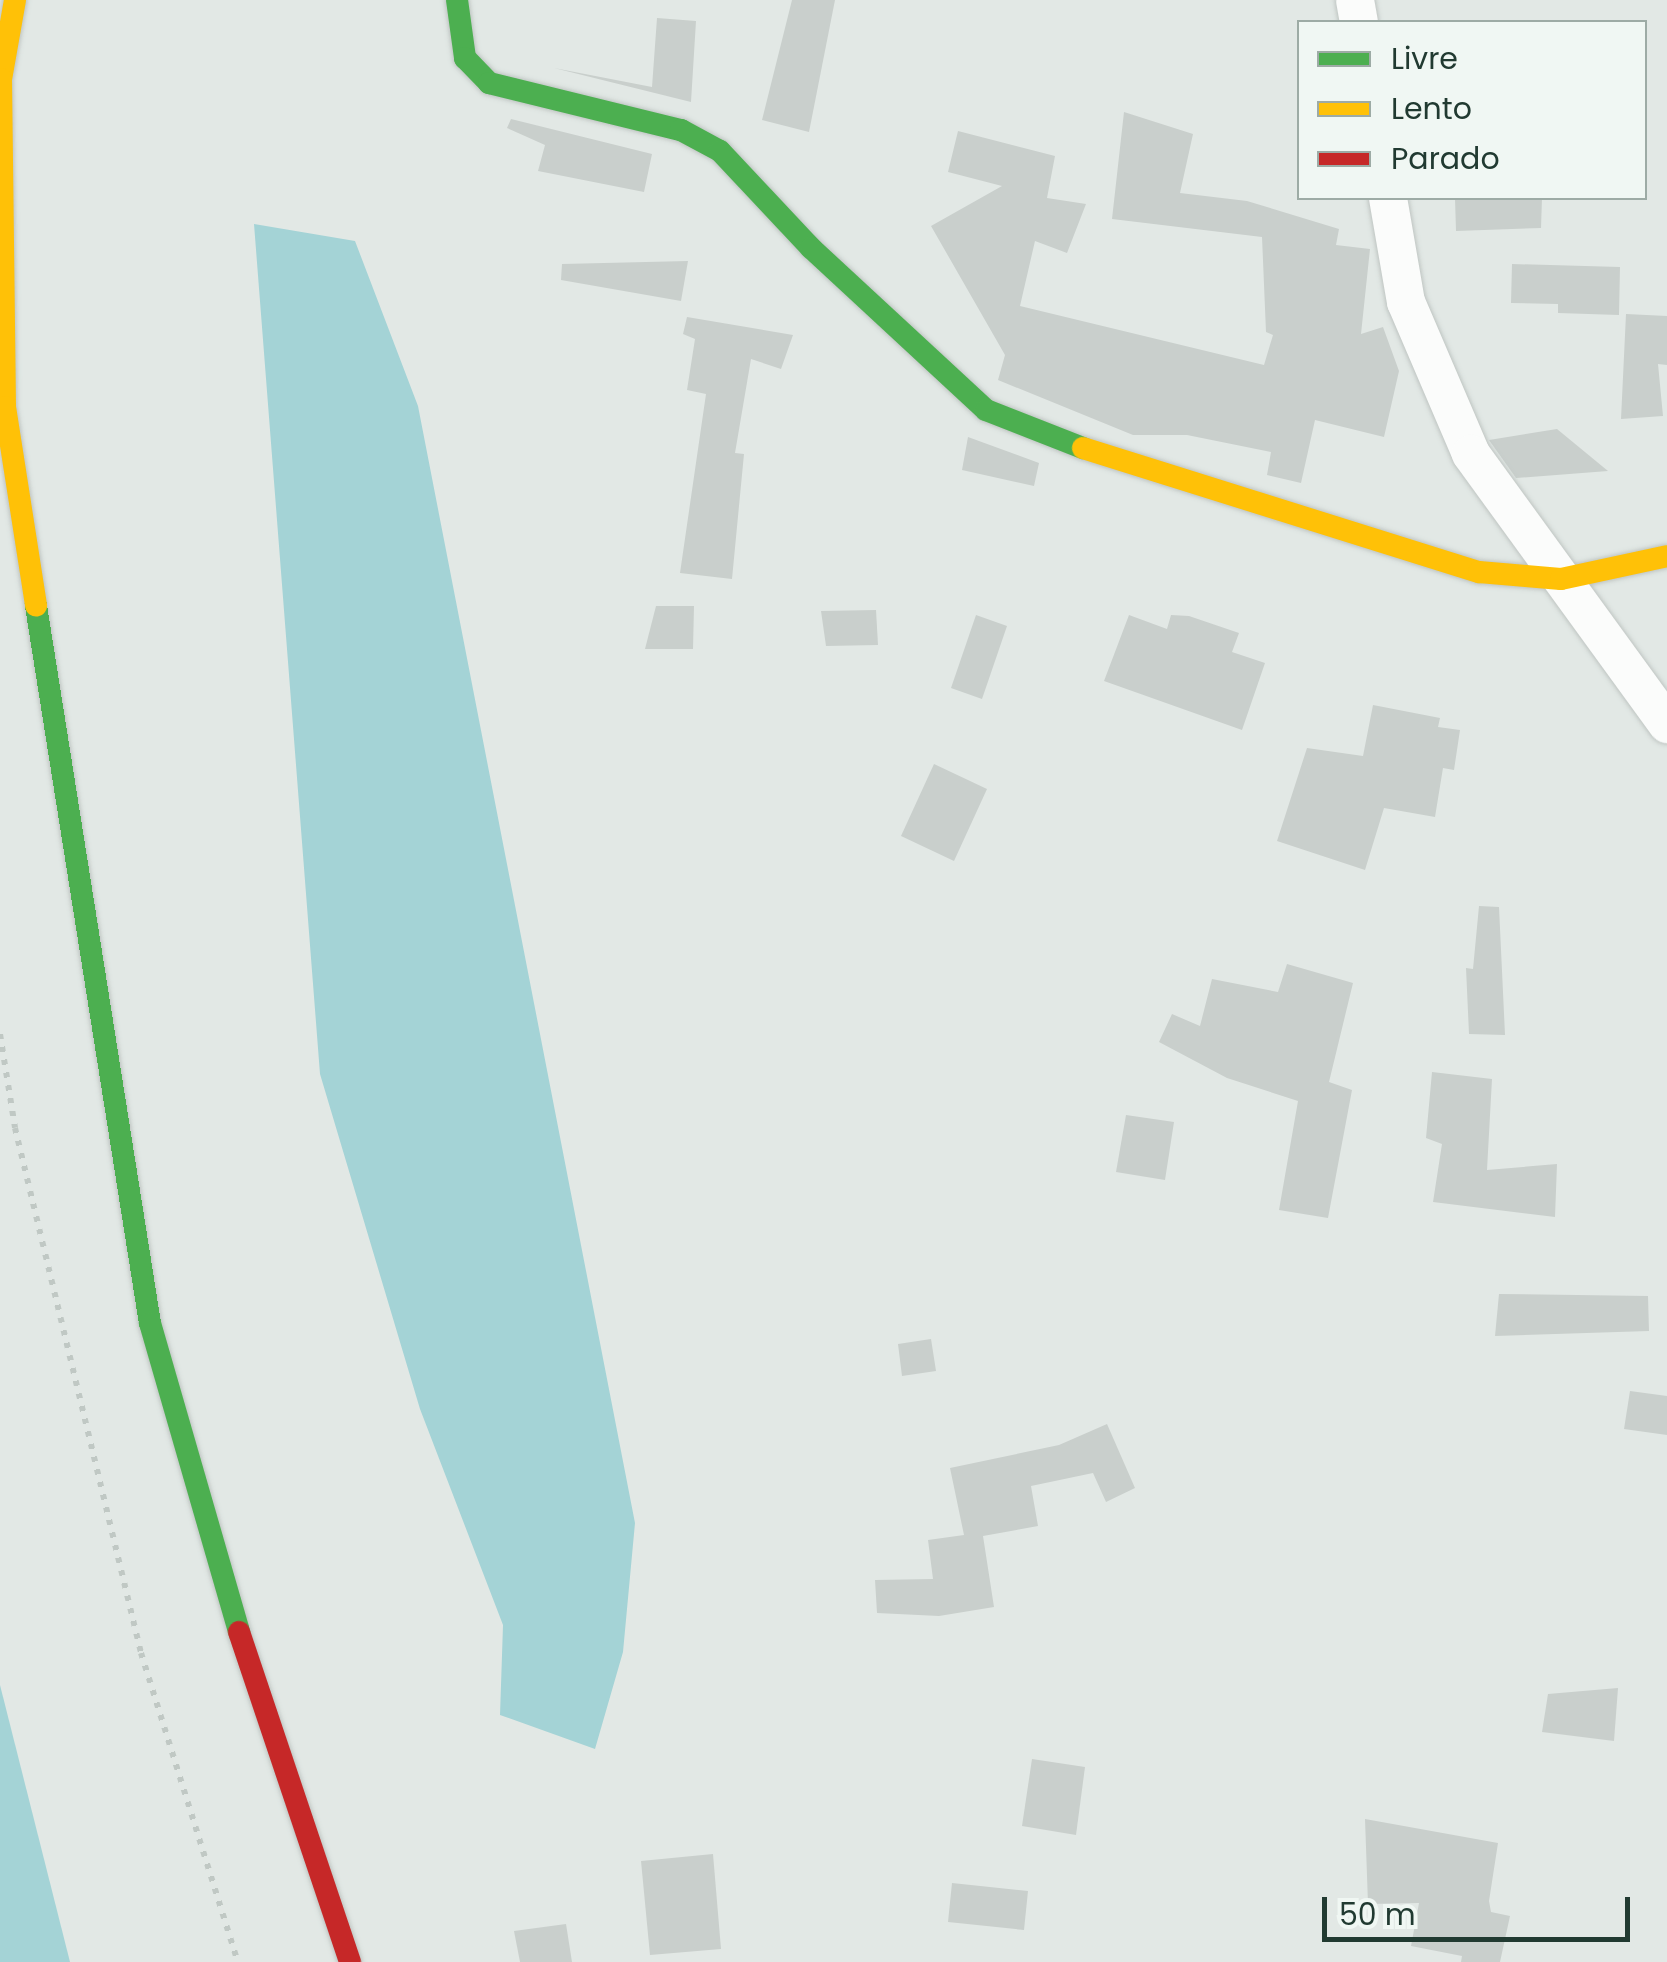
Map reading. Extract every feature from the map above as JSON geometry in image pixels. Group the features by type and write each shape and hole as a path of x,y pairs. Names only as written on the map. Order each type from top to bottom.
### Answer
{"street":[{"path":"15,0 1,78 5,407 147,1304 214,1558 350,1962"},
{"path":"456,0 465,58 489,82 681,130 720,151 762,188 810,248 986,410 1321,528 1479,572 1561,579 1667,556"},
{"path":"1388,200 1406,302 1472,454 1667,724"}],"path":[{"path":"0,1034 15,1128 141,1653 238,1962"}],"water":[{"path":"254,224 355,241 418,406 635,1523 623,1652 595,1749 500,1715 503,1625 420,1409 320,1074"},
{"path":"0,1685 70,1962 0,1962"}],"building":[{"path":"792,0 835,0 809,132 762,120"},
{"path":"657,18 696,21 691,102 554,68 652,87"},
{"path":"1124,112 1193,134 1180,193 1247,201 1339,229 1336,245 1370,249 1361,334 1383,327 1399,371 1384,437 1315,420 1301,483 1267,475 1271,452 1187,435 1133,435 998,380 1005,355 931,226 1002,186 948,172 958,131 1055,156 1047,198 1086,204 1067,253 1035,241 1020,306 1264,365 1273,335 1266,332 1262,237 1112,219"},
{"path":"511,119 652,154 644,192 538,171 545,145 507,128"},
{"path":"1455,200 1542,200 1541,228 1456,231"},
{"path":"688,261 681,301 561,280 562,264"},
{"path":"1512,264 1620,267 1619,315 1558,313 1558,304 1511,303"},
{"path":"1626,314 1667,316 1667,365 1658,364 1663,416 1621,419"},
{"path":"687,317 793,335 781,369 751,359 735,453 744,454 732,579 680,573 706,394 687,390 695,339 683,334"},
{"path":"1557,429 1608,471 1516,478 1489,440"},
{"path":"968,437 1039,463 1034,486 962,470"},
{"path":"656,606 694,606 693,649 645,649"},
{"path":"876,610 878,645 826,646 821,611"},
{"path":"976,615 1007,626 982,699 951,688"},
{"path":"1129,615 1167,629 1171,615 1189,616 1239,633 1232,652 1265,663 1242,730 1104,681"},
{"path":"1373,705 1440,718 1438,727 1460,730 1454,770 1443,768 1435,817 1384,808 1365,870 1277,841 1307,748 1363,756"},
{"path":"934,764 987,789 954,861 901,836"},
{"path":"1479,906 1499,907 1505,1035 1469,1034 1466,968 1473,969"},
{"path":"1287,964 1353,983 1329,1082 1352,1090 1328,1218 1279,1210 1298,1101 1227,1078 1159,1042 1172,1014 1200,1026 1212,979 1278,992"},
{"path":"1432,1072 1492,1079 1487,1170 1557,1164 1555,1217 1433,1202 1442,1144 1426,1138"},
{"path":"1126,1115 1174,1122 1165,1180 1116,1172"},
{"path":"1499,1294 1648,1296 1649,1331 1495,1336"},
{"path":"931,1339 936,1371 902,1376 898,1344"},
{"path":"1630,1391 1667,1396 1667,1435 1624,1429"},
{"path":"1107,1424 1135,1488 1106,1502 1093,1473 1031,1486 1038,1526 983,1536 994,1607 939,1616 877,1613 875,1580 933,1579 928,1540 964,1535 950,1468 1059,1445"},
{"path":"1618,1688 1614,1741 1542,1732 1548,1694"},
{"path":"1032,1759 1085,1767 1076,1835 1022,1826"},
{"path":"1365,1819 1498,1843 1489,1901 1491,1912 1510,1916 1500,1962 1461,1962 1462,1956 1411,1946 1419,1903 1368,1904"},
{"path":"713,1854 721,1949 650,1955 641,1861"},
{"path":"952,1883 1028,1891 1024,1930 948,1922"},
{"path":"566,1924 572,1962 520,1962 514,1931"}],"traffic: fast":[{"path":"457,0 465,58 489,83 681,130 720,151 811,248 986,410 1083,448"},
{"path":"36,606 150,1323 239,1632"}],"traffic: slow":[{"path":"15,0 1,79 5,407 36,606"},
{"path":"1083,448 1479,572 1561,579 1667,556"}],"traffic: jam":[{"path":"239,1632 350,1962"}]}
